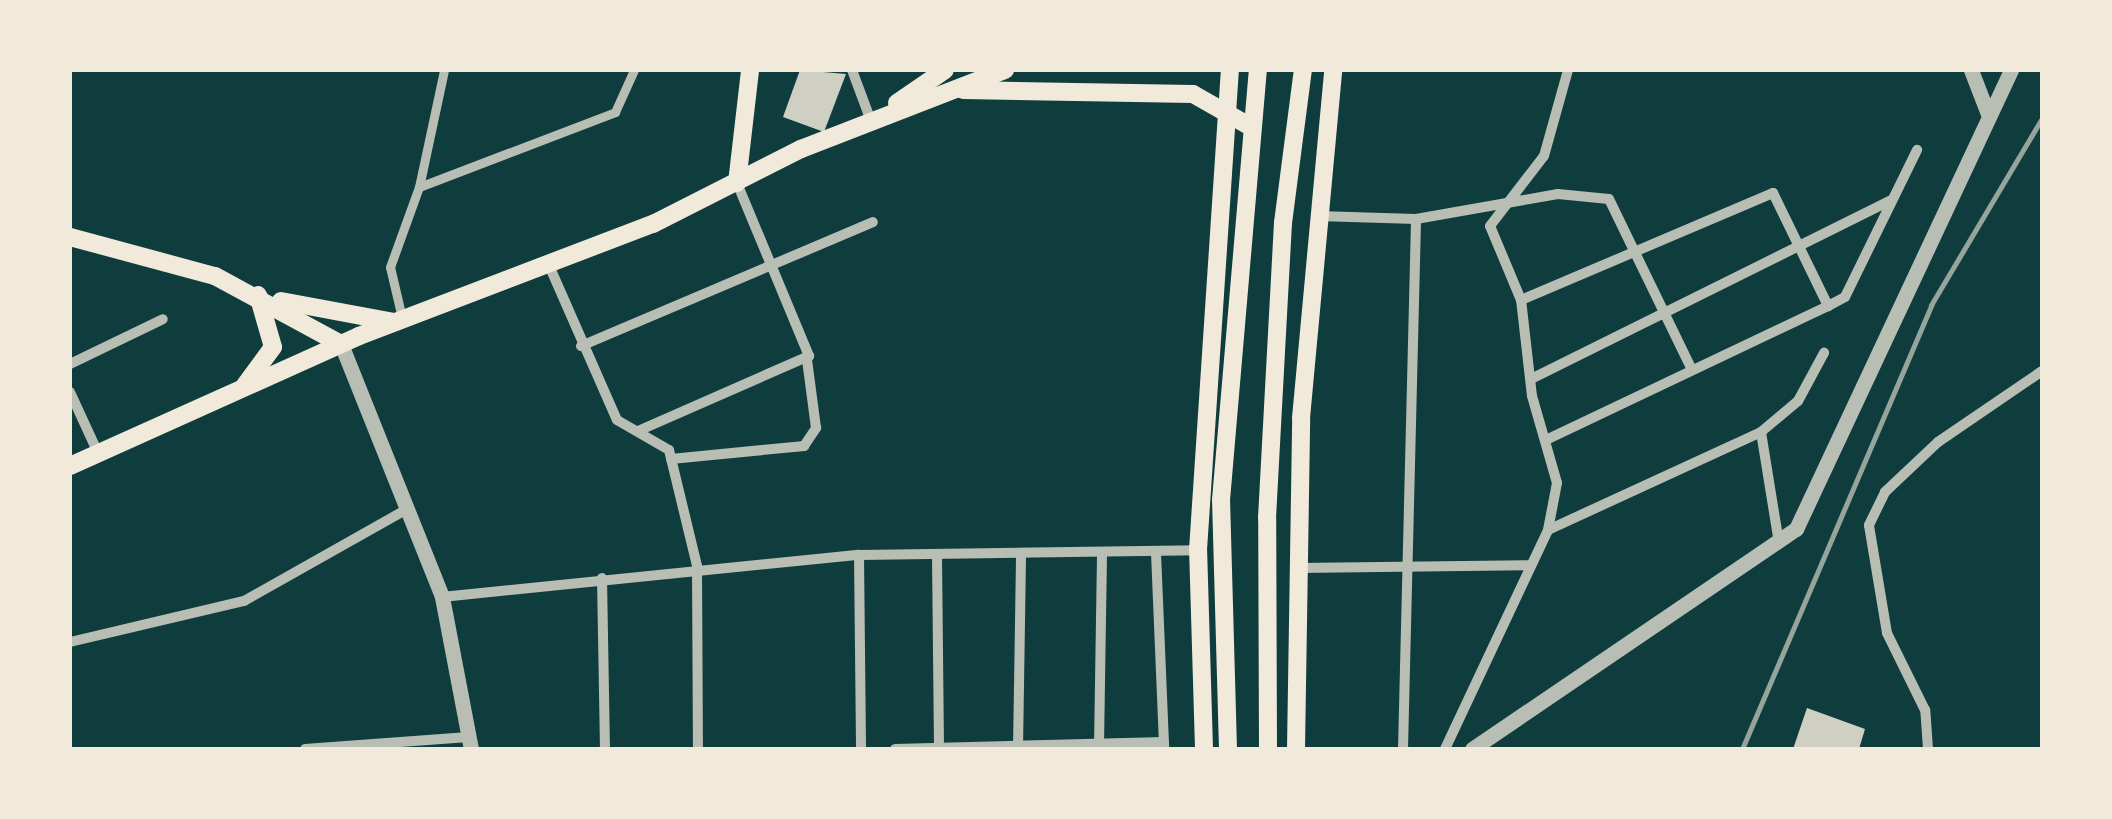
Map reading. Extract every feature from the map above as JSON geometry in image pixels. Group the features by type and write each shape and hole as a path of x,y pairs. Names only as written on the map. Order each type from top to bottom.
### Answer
{"main road":[{"path":"737,182 750,70"},
{"path":"871,121 945,70"},
{"path":"70,466 341,344 737,182 871,121 1004,70"},
{"path":"1204,749 1198,550 1230,70"},
{"path":"1228,749 1220,500 1258,70"},
{"path":"1268,749 1268,498 1283,224 1303,70"},
{"path":"1296,749 1296,568 1317,216 1332,70"},
{"path":"953,90 1172,91 1250,128"},
{"path":"70,237 257,294 398,320"},
{"path":"257,294 341,344"},
{"path":"245,385 273,347 257,294"}],"street":[{"path":"398,320 390,267 419,187 444,70"},
{"path":"419,187 615,112 634,70"},
{"path":"852,70 871,121"},
{"path":"1445,749 1548,530 1557,483 1530,379 1520,300 1490,226 1544,156 1568,70"},
{"path":"1971,70 1988,114"},
{"path":"1472,749 1779,542 1811,508 2011,70"},
{"path":"1548,438 1845,298 1917,150"},
{"path":"671,459 804,446 816,428 806,360 808,346 737,182"},
{"path":"1520,300 1635,256 1773,193 1828,306"},
{"path":"1317,216 1416,220 1558,194 1609,199 1692,370"},
{"path":"1530,379 1662,310 1892,200"},
{"path":"1402,749 1416,220"},
{"path":"581,346 872,222"},
{"path":"546,260 617,420 638,430 671,459 697,566 698,749"},
{"path":"70,364 163,319"},
{"path":"305,749 470,743 442,597 341,344"},
{"path":"1548,530 1762,432 1798,402 1824,353"},
{"path":"638,430 806,360"},
{"path":"1928,749 1924,710 1886,633 1870,525 1885,492 1938,442 2042,370"},
{"path":"70,392 98,453"},
{"path":"1762,432 1779,542"},
{"path":"70,642 244,601 408,508"},
{"path":"442,597 697,566 859,555 1102,557 1198,550"},
{"path":"895,749 1164,746 1156,553"},
{"path":"859,555 860,749"},
{"path":"937,556 939,748"},
{"path":"1018,748 1021,556"},
{"path":"1099,746 1102,557"},
{"path":"1296,568 1530,565"},
{"path":"602,578 605,749"}],"building":[{"path":"800,70 846,74 824,132 783,117"},
{"path":"1807,708 1865,729 1859,749 1793,749"}],"railway":[{"path":"1742,749 1931,305 2042,118"}]}
